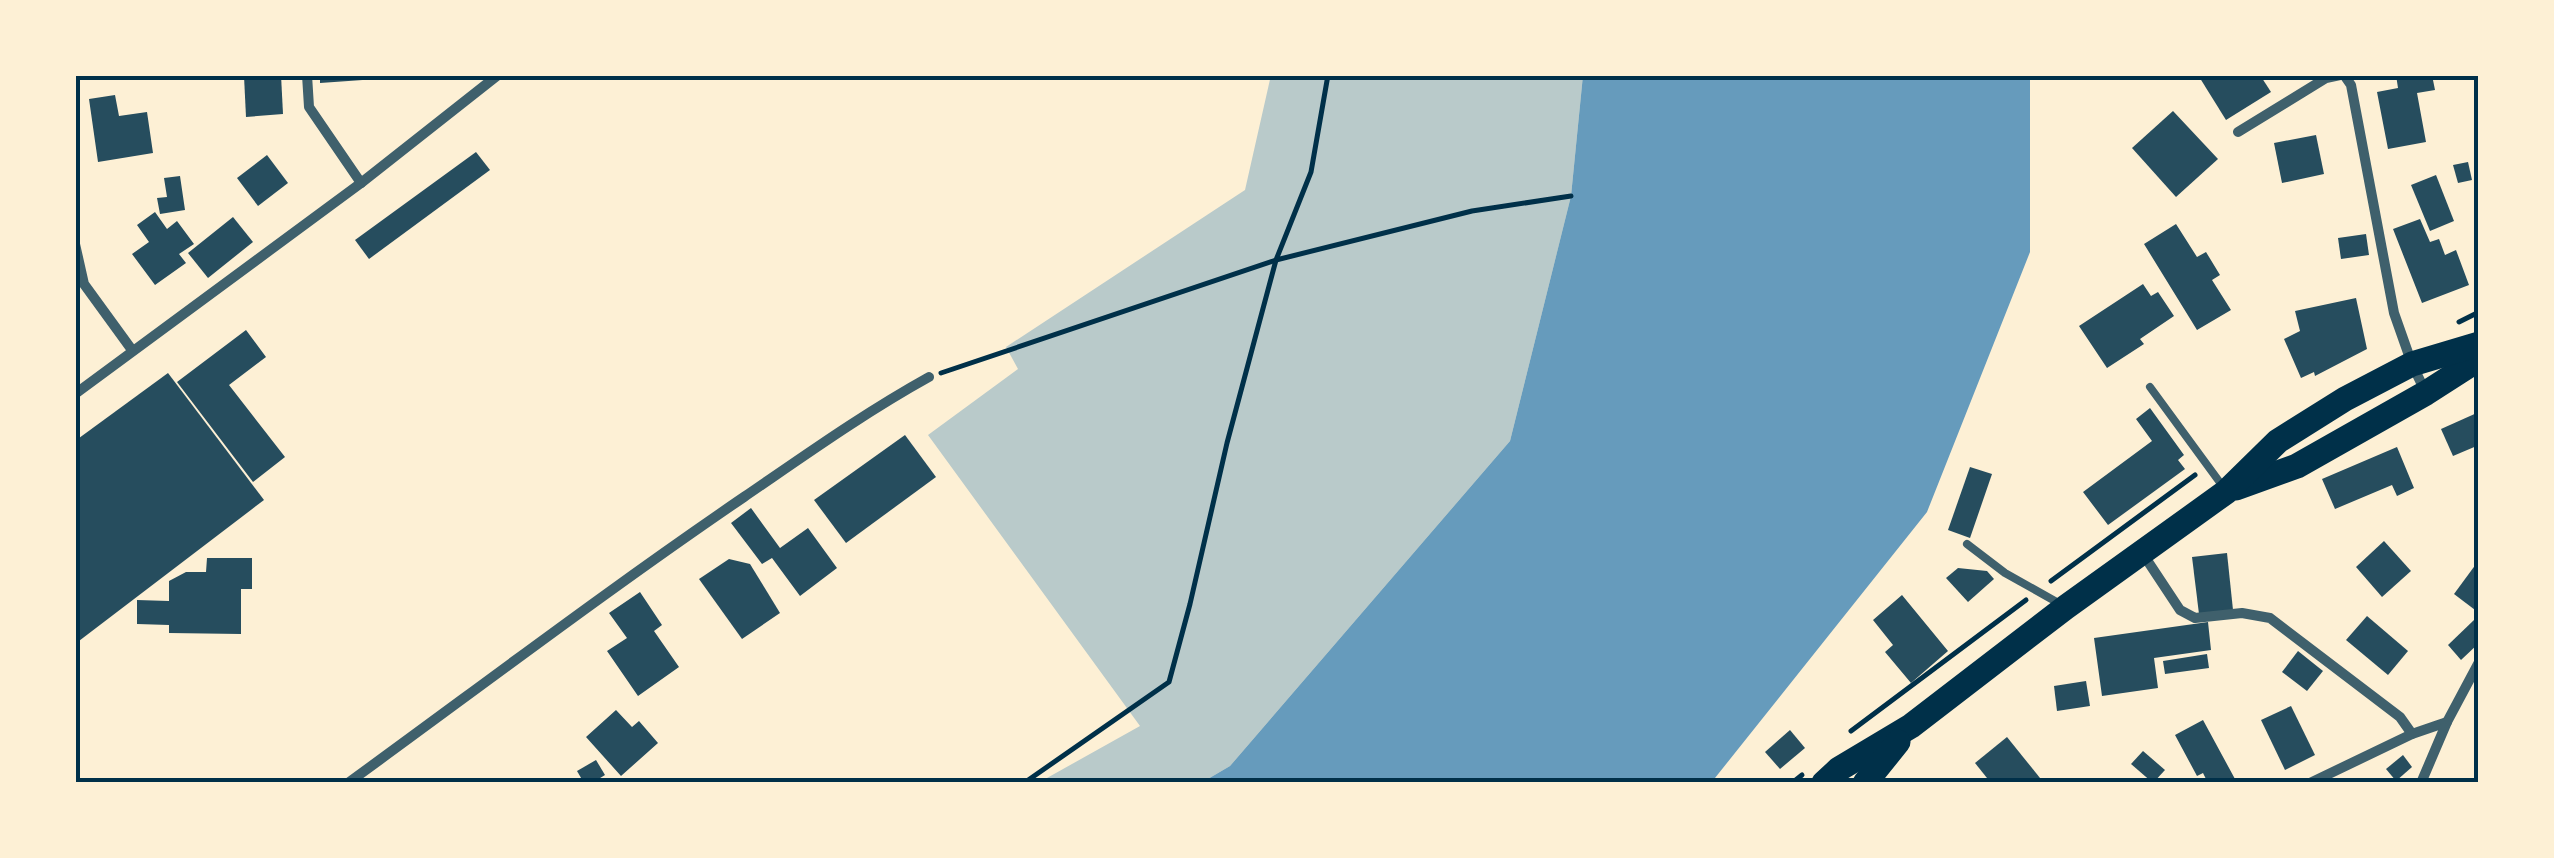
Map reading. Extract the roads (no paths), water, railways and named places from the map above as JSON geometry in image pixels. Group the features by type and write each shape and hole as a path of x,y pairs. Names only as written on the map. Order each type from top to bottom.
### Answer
{"main road":[{"path":"1824,783 1839,769 1911,726 2140,551 2226,492 2278,440 2412,364 2479,344"},
{"path":"2226,492 2297,466 2479,360"},
{"path":"1864,783 1911,726"}],"street":[{"path":"308,75 309,107 361,182"},
{"path":"75,394 498,75"},
{"path":"2238,132 2326,78 2342,75 2352,85 2394,313 2426,393"},
{"path":"75,244 84,284 132,350"},
{"path":"348,783 637,570 844,428 929,378"},
{"path":"2140,551 2180,610 2195,618 2242,613 2270,618 2400,717 2412,734"},
{"path":"2420,783 2479,662"},
{"path":"2310,783 2412,734 2447,722"}],"lane":[{"path":"2150,388 2226,492"},
{"path":"1967,544 2004,573 2066,606"}],"water":[{"path":"1583,75 2030,75 2030,252 1927,512 1711,783 1201,783 1230,766 1510,441 1571,196"}]}
